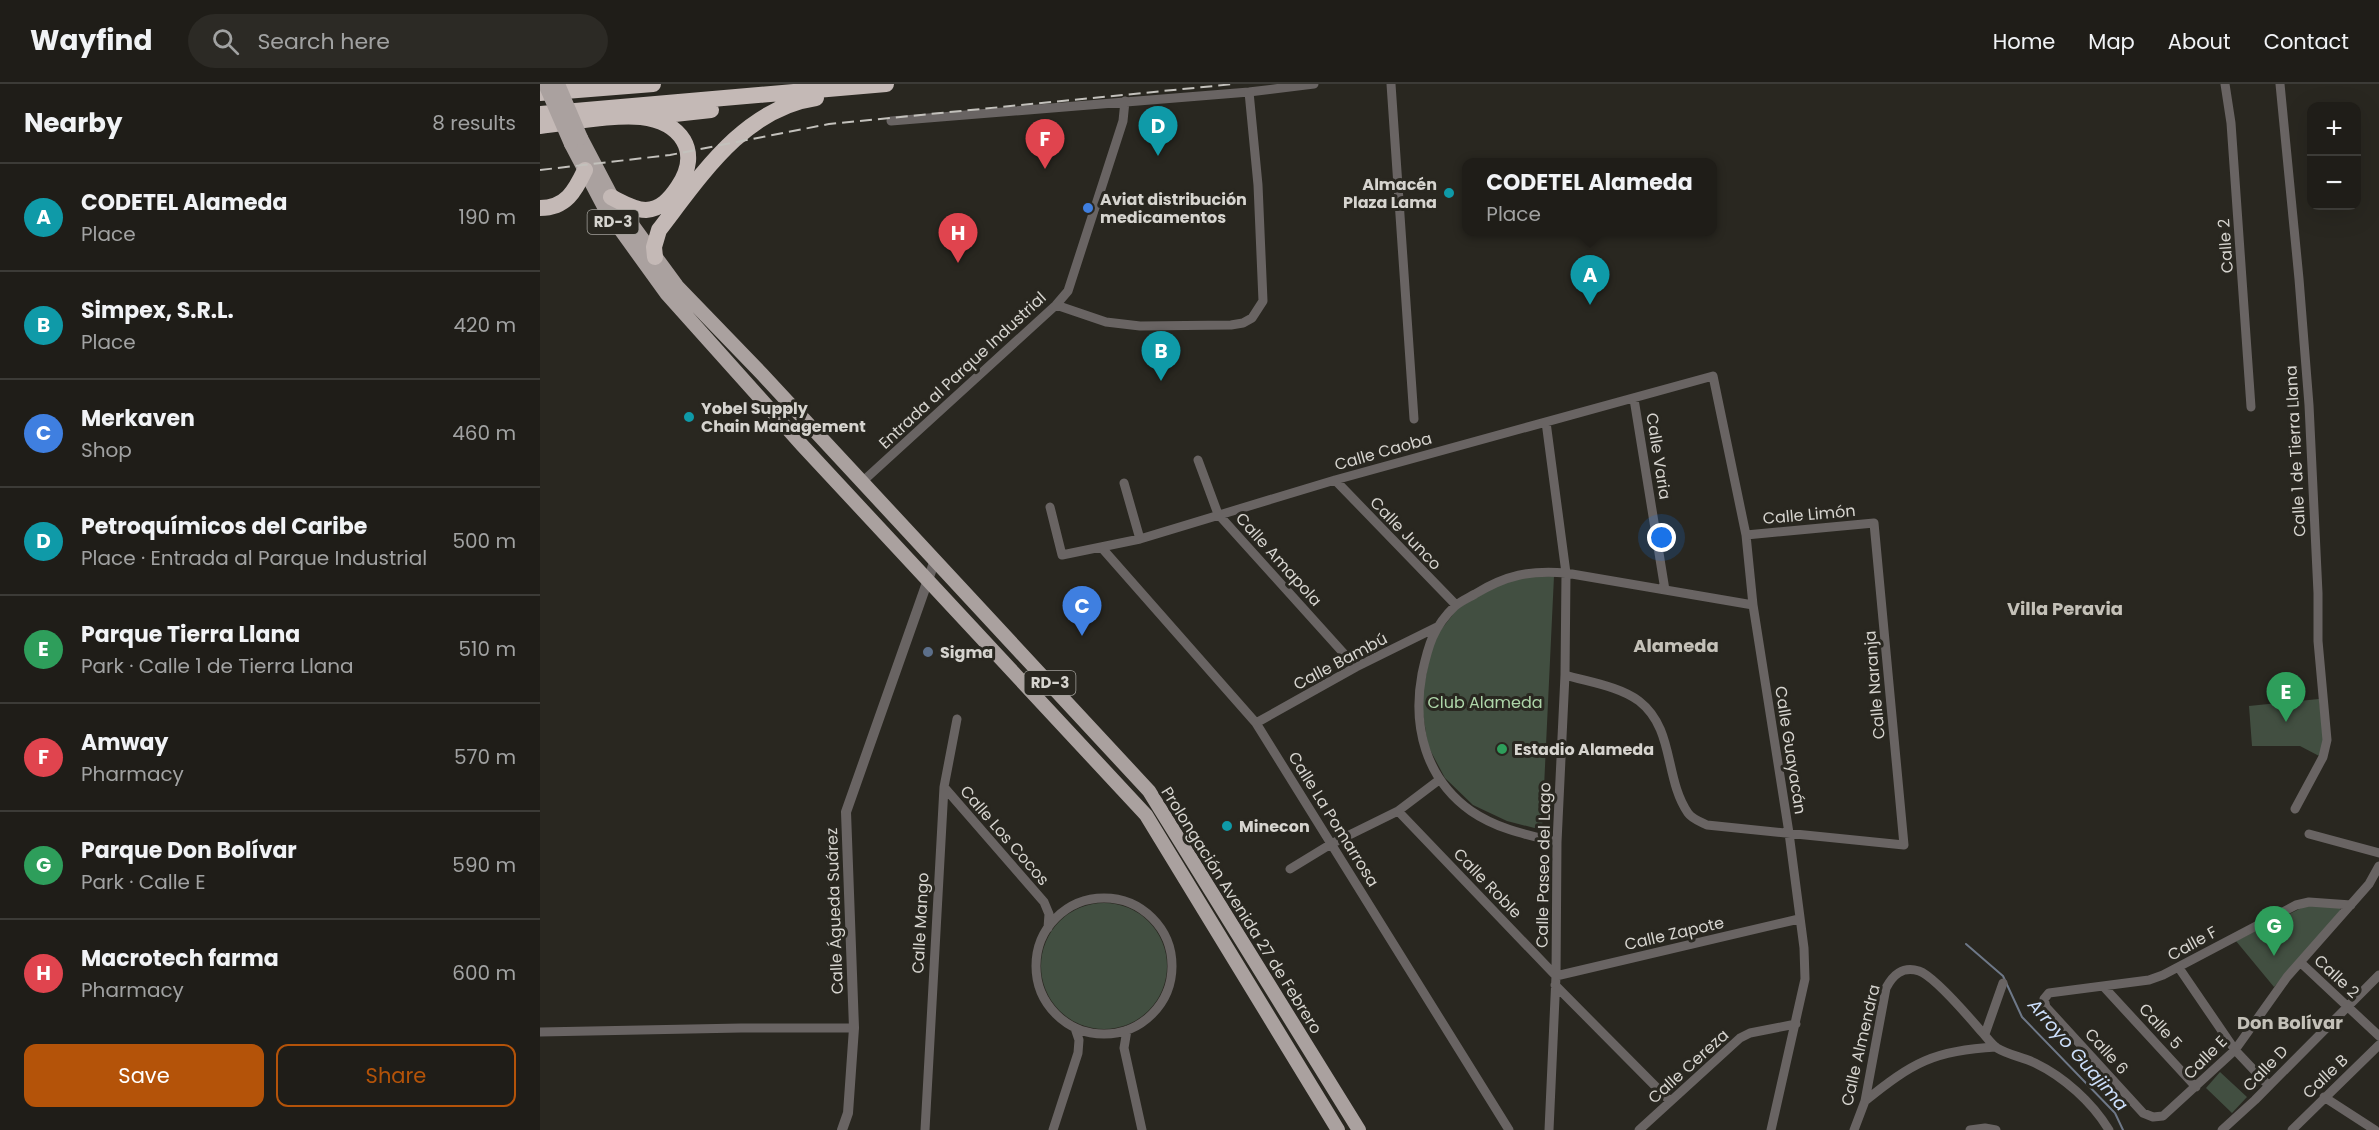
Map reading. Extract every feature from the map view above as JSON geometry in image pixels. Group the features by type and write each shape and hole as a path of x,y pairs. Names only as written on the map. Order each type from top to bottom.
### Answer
{"highway":[{"path":"540,93 653,84"},
{"path":"540,114 886,84"},
{"path":"540,126 802,100 831,96 866,86"},
{"path":"655,257 654,247 659,230 733,139 764,117 802,100"},
{"path":"611,197 640,209 654,208 666,202 685,177 690,152 686,142 669,127 640,117"},
{"path":"540,208 550,208 570,197 581,151"}],"main road":[{"name":"Prolongación Avenida 27 de Febrero","path":"545,84 581,151 611,197 676,286 935,560 1141,781 1159,804 1359,1130"},
{"name":"Prolongación Avenida 27 de Febrero","path":"558,84 581,151 604,207 645,266 736,371 927,581 1146,815 1338,1130"},
{"path":"736,371 747,359"}],"street":[{"path":"891,121 1249,92 1314,84"},
{"path":"1391,84 1414,419"},
{"name":"Calle 2","path":"2225,84 2231,123 2251,407"},
{"name":"Calle 1 de Tierra Llana","path":"2280,84 2308,393 2318,593 2318,641 2327,740 2323,757 2295,809"},
{"path":"1056,305 1106,322 1140,326 1231,325 1252,318 1263,300 1258,185 1249,92"},
{"name":"Entrada al Parque Industrial","path":"862,482 1056,305 1068,291 1123,121 1125,101"},
{"name":"Calle Caoba","path":"1050,507 1062,555 1140,539 1335,480 1713,376"},
{"name":"Calle Guayacán","path":"1713,376 1746,535 1754,605 1804,948 1805,979 1771,1130"},
{"name":"Calle Varia","path":"1634,399 1665,590"},
{"name":"Calle Paseo del Lago","path":"1546,422 1566,573 1565,675 1557,842 1556,981 1549,1130"},
{"name":"Calle Amapola","path":"1198,460 1218,514 1356,667"},
{"name":"Calle Junco","path":"1335,480 1456,605"},
{"path":"1124,483 1140,539"},
{"name":"Calle Limón","path":"1746,535 1874,523"},
{"name":"Calle Naranja","path":"1789,833 1904,845 1874,523"},
{"name":"Calle La Pomarrosa","path":"1101,547 1256,723 1509,1130"},
{"name":"Calle Águeda Suárez","path":"842,1130 848,1113 854,1028 846,812 935,560"},
{"path":"1557,842 1491,823 1471,811 1439,780 1421,739 1418,716 1419,692 1430,639 1438,626 1456,605 1484,588 1515,575 1540,571 1566,573 1754,605"},
{"name":"Calle Bambú","path":"1256,723 1356,667 1438,626"},
{"path":"1565,675 1622,692 1638,700 1652,714 1665,740 1677,792 1689,815 1707,825 1789,833"},
{"name":"Calle Mango","path":"925,1130 944,788 957,719"},
{"path":"1290,869 1331,844 1398,811 1439,780"},
{"name":"Calle Los Cocos","path":"944,788 1044,902 1049,915 1048,928"},
{"name":"Calle Roble","path":"1398,811 1670,1101"},
{"path":"2309,834 2379,853"},
{"name":"Calle E","path":"2153,1117 2163,1116 2235,1050 2300,962 2370,884 2379,866"},
{"name":"Calle Los Cocos","path":"1110,898 1130,903 1147,914 1161,928 1169,947 1172,967 1168,987 1159,1005 1145,1020 1127,1030 1110,1034 1094,1034 1075,1028 1059,1017 1046,1002 1038,984 1036,965 1039,945 1058,916 1071,907 1090,900 1110,898"},
{"name":"Calle Los Cocos","path":"1044,902 1057,907 1071,907"},
{"name":"Calle F","path":"2044,999 2049,993 2149,980 2179,968 2248,928 2296,905 2309,902 2351,905"},
{"name":"Calle Zapote","path":"1556,981 1799,919"},
{"name":"Calle 2","path":"2300,962 2379,1036"},
{"path":"2179,968 2235,1050 2269,1086"},
{"name":"Calle Almendra","path":"1854,1130 1865,1101 1886,988 1892,977 1901,971 1921,971 1985,1034"},
{"name":"Calle D","path":"2222,1130 2379,975"},
{"path":"1996,1047 1985,1034 2003,982"},
{"name":"Calle 5","path":"2103,986 2196,1087"},
{"name":"Calle 6","path":"2044,999 2046,1007 2143,1113 2153,1117"},
{"name":"Calle Cereza","path":"1639,1130 1740,1038 1750,1033 1796,1024"},
{"path":"540,1032 854,1028"},
{"path":"1053,1130 1078,1053 1079,1040 1075,1028"},
{"path":"1127,1030 1124,1048 1142,1130"},
{"path":"1078,1053 1094,1034"},
{"path":"1110,1034 1124,1048"},
{"name":"Calle B","path":"2292,1130 2379,1045"},
{"path":"1865,1101 1898,1075 1933,1056 1972,1048 1996,1047 2036,1064 2065,1083 2086,1100 2109,1130"},
{"path":"2324,1097 2374,1130"},
{"path":"1970,1130 1996,1130"}],"green space":[{"name":"Club Alameda","path":"1554,576 1542,830 1507,821 1473,805 1445,778 1428,746 1421,701 1433,640 1458,608 1495,587 1523,577"},
{"path":"2319,699 2324,738 2321,757 2300,746 2252,746 2249,706"},
{"path":"1104,903 1128,908 1148,922 1162,942 1167,966 1162,990 1148,1010 1128,1024 1104,1029 1080,1024 1060,1010 1046,990 1041,966 1046,942 1060,922 1080,908"},
{"path":"2307,905 2340,908 2340,912 2274,987 2236,941"},
{"path":"2220,1072 2247,1097 2232,1113 2206,1088"}],"waterway":[{"name":"Arroyo Guajima","path":"1966,944 2003,976 2022,1017 2115,1113 2123,1130"}],"railway":[{"path":"540,170 670,155 829,124 1234,84"}],"place":[{"name":"Petroquímicos del Caribe","path":"1158,156"},
{"name":"Amway","path":"1045,169"},
{"name":"Almacén Plaza Lama","path":"1449,193"},
{"name":"Aviat distribución medicamentos","path":"1088,208"},
{"name":"Macrotech farma","path":"958,263"},
{"name":"CODETEL Alameda","path":"1590,305"},
{"name":"Simpex, S.R.L.","path":"1161,381"},
{"name":"Yobel Supply Chain Management","path":"689,417"},
{"name":"Merkaven","path":"1082,636"},
{"name":"Sigma","path":"928,652"},
{"name":"Parque Tierra Llana","path":"2286,722"},
{"name":"Estadio Alameda","path":"1502,749"},
{"name":"Minecon","path":"1227,826"},
{"name":"Parque Don Bolívar","path":"2274,956"}],"district":[{"name":"Villa Peravia","path":"2065,609"},
{"name":"Alameda","path":"1676,646"},
{"name":"Don Bolívar","path":"2290,1023"}]}
